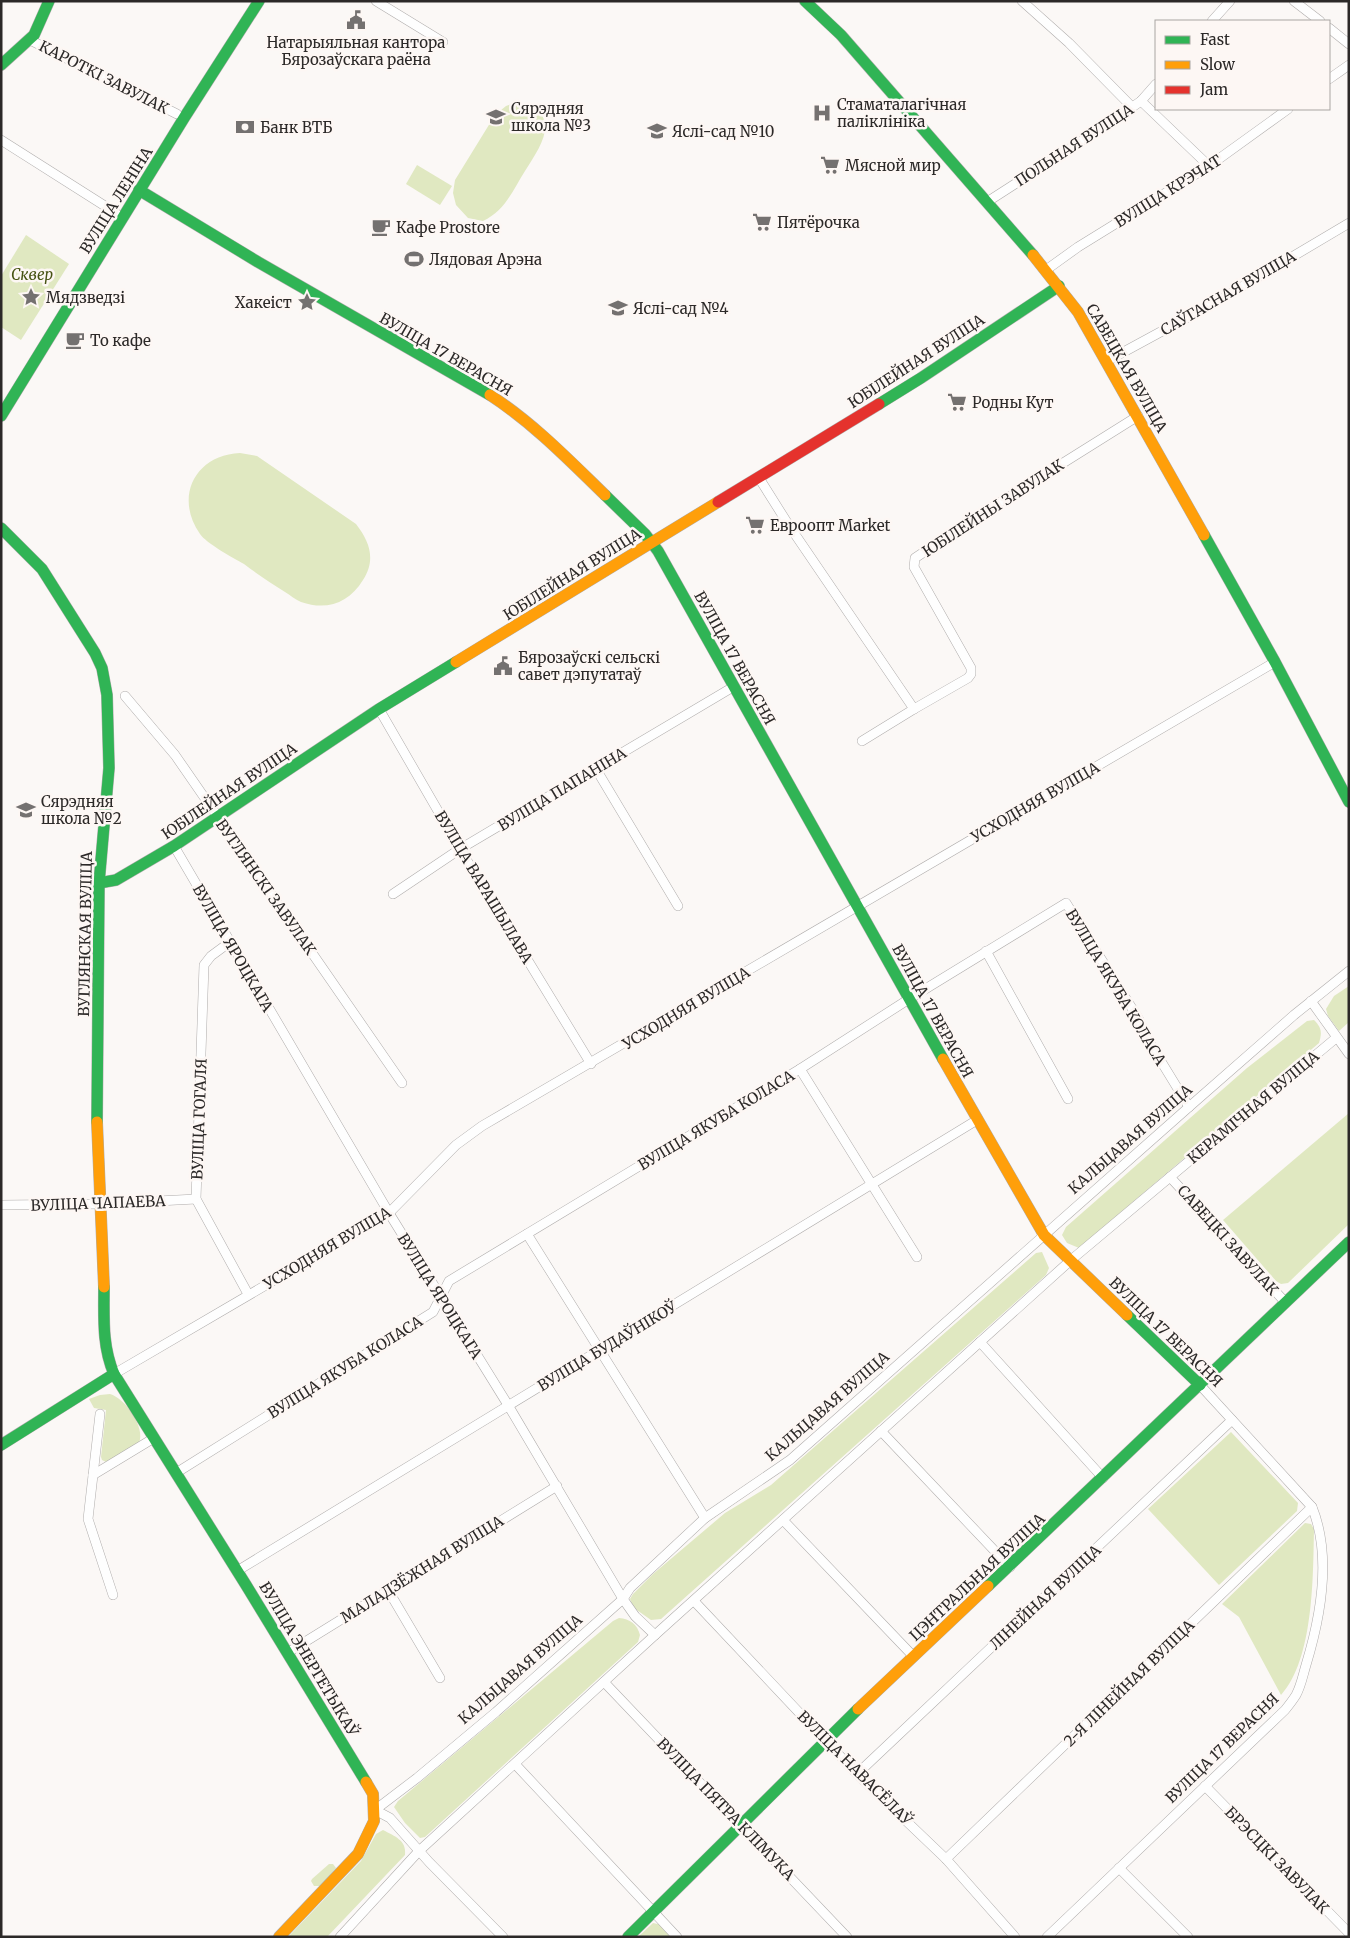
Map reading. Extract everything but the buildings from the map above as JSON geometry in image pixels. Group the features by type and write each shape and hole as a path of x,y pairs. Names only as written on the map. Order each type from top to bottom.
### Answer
{"street":[{"path":"1,65 30,40 38,28 49,1"},
{"name":"ВУЛІЦА ЛЕНІНА","path":"1,399 181,116 248,1"},
{"name":"ВУЛІЦА ЛЕНІНА","path":"181,116 259,1"},
{"path":"376,1 443,42"},
{"name":"САВЕЦКАЯ ВУЛІЦА","path":"806,1 831,24 987,202 1046,270 1078,312 1107,360 1275,662 1349,802"},
{"path":"1022,1 1069,43 1132,107"},
{"path":"1213,20 1230,1"},
{"path":"1294,1 1319,20"},
{"path":"1330,29 1349,44"},
{"name":"КАРОТКІ ЗАВУЛАК","path":"30,40 181,116"},
{"path":"1330,78 1349,65"},
{"name":"ПОЛЬНАЯ ВУЛІЦА","path":"987,202 1141,101 1155,85"},
{"path":"1141,101 1209,166"},
{"name":"ВУЛІЦА КРЭЧАТ","path":"1046,270 1209,166 1287,110"},
{"path":"1,140 119,215"},
{"name":"ВУЛІЦА 17 ВЕРАСНЯ","path":"136,188 258,262 480,389 516,412 541,433 652,542 977,1120 1044,1235 1200,1385 1312,1507 1317,1520 1322,1551 1321,1599 1311,1647 1297,1694 1285,1710 1046,1937"},
{"name":"ВУЛІЦА ЛЕНІНА","path":"1,416 119,215"},
{"name":"САЎГАСНАЯ ВУЛІЦА","path":"1107,360 1223,298 1349,223"},
{"name":"ЮБІЛЕЙНАЯ ВУЛІЦА","path":"99,883 116,880 174,846 379,709 921,378 1059,286"},
{"name":"ЮБІЛЕЙНЫ ЗАВУЛАК","path":"862,742 968,678 971,674 971,668 914,567 915,558 1138,416"},
{"path":"759,478 788,524 914,709"},
{"name":"ВУГЛЯНСКАЯ ВУЛІЦА","path":"1,528 42,569 95,653 102,668 108,705 109,768 99,883 97,1120 105,1341 107,1357 114,1374"},
{"name":"УСХОДНЯЯ ВУЛІЦА","path":"114,1374 389,1213 456,1145 482,1126 591,1064 1275,662"},
{"name":"ВУЛІЦА ПАПАНІНА","path":"393,894 460,849 733,687"},
{"name":"ВУГЛЯНСКІ ЗАВУЛАК","path":"126,696 175,755 402,1082"},
{"name":"ВУЛІЦА ВАРАШЫЛАВА","path":"379,709 460,849 591,1064"},
{"path":"596,770 678,906"},
{"name":"ВУЛІЦА ЯРОЦКАГА","path":"174,846 389,1213 508,1405 623,1598 636,1616 655,1635"},
{"name":"ВУЛІЦА ЯКУБА КОЛАСА","path":"176,1473 433,1312 450,1281 800,1069 909,999 1066,903 1138,1018 1148,1040 1189,1107"},
{"name":"ВУЛІЦА ГОГАЛЯ","path":"230,942 210,956 204,965 196,1200 248,1294"},
{"path":"986,951 1068,1099"},
{"name":"КАЛЬЦАВАЯ ВУЛІЦА","path":"375,1810 417,1778 496,1712 623,1598 630,1588 705,1518 790,1460 1189,1107 1311,1001 1349,971"},
{"path":"1311,1001 1349,1054"},
{"name":"КЕРАМІЧНАЯ ВУЛІЦА","path":"340,1937 419,1851 881,1431 1071,1260 1336,1038"},
{"path":"800,1069 917,1257"},
{"name":"ВУЛІЦА БУДАЎНІКОЎ","path":"237,1570 508,1405 599,1352 977,1120"},
{"name":"САВЕЦКІ ЗАВУЛАК","path":"1170,1176 1286,1303"},
{"name":"ВУЛІЦА ЧАПАЕВА","path":"1,1205 101,1204 196,1200"},
{"path":"527,1234 599,1352 705,1518"},
{"name":"ЦЭНТРАЛЬНАЯ ВУЛІЦА","path":"628,1937 826,1740 1010,1567 1349,1242"},
{"path":"980,1342 1103,1478"},
{"path":"1,1445 114,1374"},
{"name":"ВУЛІЦА ЭНЕРГЕТЫКАЎ","path":"114,1374 237,1570 366,1782 373,1794 375,1810"},
{"path":"100,1414 88,1519 113,1595"},
{"name":"ЛІНЕЙНАЯ ВУЛІЦА","path":"857,1774 1232,1420"},
{"path":"881,1431 1010,1567"},
{"path":"93,1476 154,1438"},
{"name":"МАЛАДЗЁЖНАЯ ВУЛІЦА","path":"287,1653 557,1486"},
{"name":"2-Я ЛІНЕЙНАЯ ВУЛІЦА","path":"946,1859 1312,1507"},
{"path":"783,1520 914,1657"},
{"path":"388,1590 440,1678"},
{"name":"ВУЛІЦА НАВАСЁЛАЎ","path":"694,1601 857,1774 946,1859 1014,1937"},
{"name":"ВУЛІЦА ПЯТРА КЛІМУКА","path":"604,1682 847,1937"},
{"path":"515,1764 677,1937"},
{"name":"БРЭСЦКІ ЗАВУЛАК","path":"1205,1786 1349,1933"},
{"path":"278,1937 358,1854 370,1832 375,1810 390,1818 502,1937"},
{"path":"1119,1868 1188,1937"}],"green space":[{"path":"517,102 532,107 540,113 545,121 545,130 538,151 512,193 497,212 483,221 468,218 456,205 453,193 455,180 495,115 506,106"},
{"path":"417,165 452,186 440,205 406,184"},
{"name":"Сквер","path":"26,235 69,264 21,340 1,327 1,276"},
{"path":"240,453 257,456 356,524 368,544 370,558 367,573 351,594 337,603 328,605 311,605 301,602 203,538 192,520 189,506 189,493 193,480 211,461"},
{"path":"1349,986 1349,1022 1339,1031 1328,1016 1326,1009 1334,996"},
{"path":"1314,1020 1321,1031 1319,1043 1079,1248 1067,1243 1062,1235 1066,1227 1247,1068 1307,1021"},
{"path":"1349,1113 1349,1224 1288,1283 1281,1284 1276,1281 1223,1220"},
{"path":"1042,1252 1049,1268 1046,1275 661,1619 651,1620 634,1608 630,1599 653,1574 725,1513 771,1485 1036,1253"},
{"path":"110,1394 122,1401 133,1414 140,1430 140,1437 139,1443 106,1462 101,1457 106,1410 94,1408 89,1399"},
{"path":"1231,1432 1298,1503 1297,1511 1219,1585 1148,1509"},
{"path":"1305,1523 1311,1524 1314,1529 1310,1616 1300,1660 1292,1679 1281,1695 1239,1617 1222,1604"},
{"path":"619,1618 630,1621 635,1625 640,1635 638,1642 425,1837 420,1838 405,1823 394,1807 398,1801 613,1621"},
{"path":"383,1830 402,1842 405,1855 327,1937 288,1937 361,1861 376,1834"},
{"path":"329,1864 333,1864 336,1868 321,1886 314,1886 311,1881 312,1879"},
{"path":"653,1923 662,1925 673,1937 638,1937"}],"traffic: fast":[{"path":"1,65 34,35 49,1"},
{"path":"1,416 184,118 259,1"},
{"path":"805,1 841,35 1033,255"},
{"path":"139,190 258,262 490,395"},
{"path":"879,404 1059,286"},
{"path":"605,495 645,534 658,551 943,1059"},
{"path":"1,528 42,569 95,653 102,668 107,695 109,768 99,883 97,1122"},
{"path":"1204,535 1275,662 1349,802"},
{"path":"99,883 116,880 174,846 379,709 456,662"},
{"path":"988,1586 1349,1242"},
{"path":"104,1287 104,1321 107,1353 114,1374 366,1782"},
{"path":"1127,1315 1200,1385"},
{"path":"1,1445 114,1374"},
{"path":"628,1937 858,1709"}],"traffic: slow":[{"path":"1033,255 1078,312 1204,535"},
{"path":"490,395 536,429 605,495"},
{"path":"456,662 718,502"},
{"path":"943,1059 1044,1235 1127,1315"},
{"path":"97,1122 104,1287"},
{"path":"858,1709 988,1586"},
{"path":"279,1937 358,1854 374,1821 373,1794 366,1782"}],"traffic: jam":[{"path":"718,502 879,404"}],"place":[{"name":"Натарыяльная кантора Бярозаўскага раёна","path":"356,20"},
{"name":"Стаматалагічная паліклініка","path":"822,113"},
{"name":"Сярэдняя школа №3","path":"496,117"},
{"name":"Банк ВТБ","path":"245,127"},
{"name":"Яслі-сад №10","path":"657,131"},
{"name":"Мясной мир","path":"830,165"},
{"name":"Пятёрочка","path":"762,222"},
{"name":"Кафе Prostore","path":"381,227"},
{"name":"Лядовая Арэна","path":"414,259"},
{"name":"Мядзведзі","path":"31,297"},
{"name":"Хакеіст","path":"307,302"},
{"name":"Яслі-сад №4","path":"618,308"},
{"name":"То кафе","path":"75,340"},
{"name":"Родны Кут","path":"957,402"},
{"name":"Евроопт Market","path":"755,525"},
{"name":"Бярозаўскі сельскі савет дэпутатаў","path":"503,666"},
{"name":"Сярэдняя школа №2","path":"26,810"}]}
